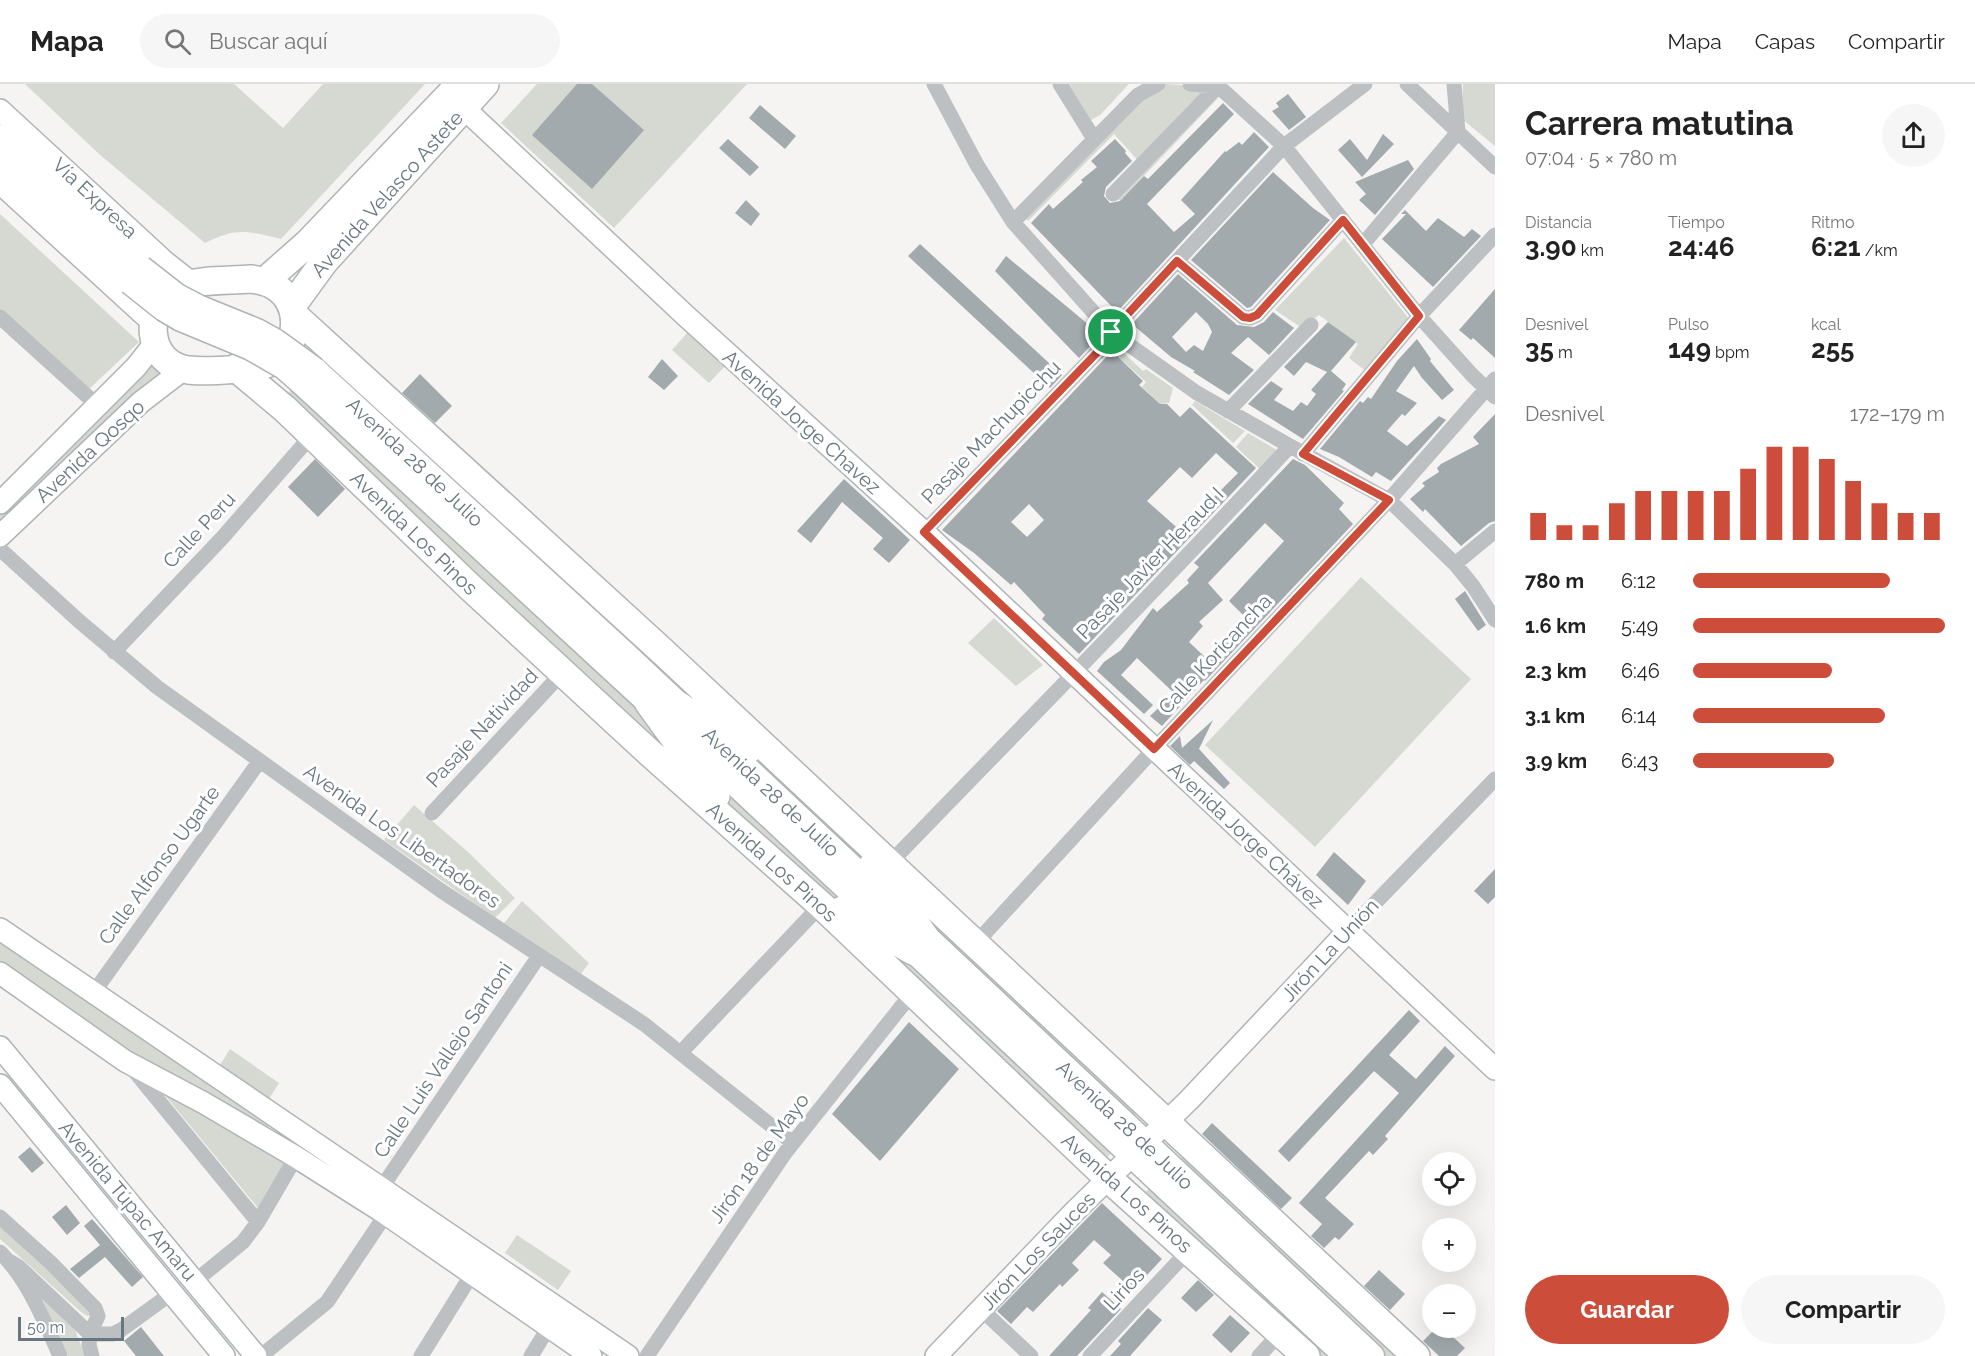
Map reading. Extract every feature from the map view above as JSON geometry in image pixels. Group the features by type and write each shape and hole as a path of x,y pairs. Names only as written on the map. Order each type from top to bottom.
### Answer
{"highway":[{"name":"Avenida Velasco Astete","path":"265,281 308,243 458,96 485,84"},
{"name":"Avenida Velasco Astete","path":"293,311 324,262 458,96"},
{"path":"251,279 265,281 285,295 293,311 295,328 291,342 284,352 267,364 200,371 184,369 172,363 162,354 154,333 159,303 168,294 180,286 193,284 251,279"},
{"name":"Avenida 28 de Julio","path":"293,311 661,650 1416,1356"},
{"name":"Avenida Los Pinos","path":"237,368 285,409 397,518 563,672 821,905 1108,1179 1306,1356"},
{"path":"648,702 745,837"},
{"path":"678,705 741,746 799,779"},
{"path":"836,814 919,944"},
{"path":"772,862 845,912 919,944"}],"main road":[{"name":"Vía Expresa","path":"0,137 135,275"},
{"name":"Vía Expresa","path":"0,162 135,275"},
{"name":"Avenida 28 de Julio","path":"135,275 198,307 266,336 648,702 919,944 1138,1150 1346,1356"},
{"name":"Avenida 28 de Julio","path":"308,376 678,705 919,944"},
{"name":"Avenida 28 de Julio","path":"1138,1150 1372,1356"}],"street":[{"path":"934,84 977,165 1013,222 1112,333 1197,393 1389,500 1455,564 1473,586 1495,620"},
{"path":"1060,84 1094,139"},
{"path":"1013,222 1138,95 1158,84"},
{"path":"1190,84 1218,86 1284,146 1419,316 1472,375 1492,388"},
{"name":"Pasaje Machupicchu","path":"924,532 1284,146 1365,84"},
{"path":"1407,84 1495,167"},
{"path":"1363,244 1458,132 1454,84"},
{"path":"1113,194 1218,86"},
{"name":"Avenida Jorge Chavez","path":"458,96 686,316 924,532 1154,749"},
{"name":"Vía Expresa","path":"0,110 165,262 193,284"},
{"path":"0,183 154,333"},
{"path":"1177,261 1243,317 1250,318 1257,315 1343,220"},
{"name":"Pasaje Javier Heraud I","path":"889,864 1072,673 1296,450 1495,235"},
{"path":"1228,411 1311,325"},
{"path":"3,326 97,405"},
{"name":"Avenida Qosqo","path":"0,503 136,367 154,333"},
{"name":"Avenida Qosqo","path":"0,536 141,402 184,369"},
{"name":"Calle Koricancha","path":"975,944 1492,388"},
{"name":"Calle Peru","path":"114,652 223,537 312,435"},
{"path":"1455,564 1495,531"},
{"name":"Avenida Los Libertadores","path":"0,549 114,652 157,687 259,762 539,956 644,1024 793,1143"},
{"name":"Pasaje Natividad","path":"432,813 563,672"},
{"name":"Avenida Jorge Chávez","path":"1154,749 1495,1069"},
{"name":"Calle Alfonso Ugarte","path":"94,992 259,762"},
{"name":"Jirón La Unión","path":"1167,1122 1495,779"},
{"path":"686,1047 821,905"},
{"path":"0,929 628,1356"},
{"name":"Calle Luis Vallejo Santoni","path":"382,1187 539,956"},
{"path":"0,973 125,1060 296,1157 386,1214 591,1356"},
{"name":"Jirón 18 de Mayo","path":"647,1356 793,1143 914,992"},
{"name":"Avenida Túpac Amaru","path":"0,1047 256,1356"},
{"path":"125,1060 258,1222"},
{"name":"Avenida Túpac Amaru","path":"0,1085 224,1356"},
{"path":"0,1101 214,1356"},
{"name":"Jirón Los Sauces","path":"936,1356 1108,1179 1167,1122"},
{"path":"194,1282 243,1242 258,1222 296,1157"},
{"path":"261,1356 327,1302 386,1214"},
{"path":"0,1217 51,1263 95,1308 98,1316 90,1334 89,1345 92,1356"},
{"name":"Lirios","path":"1090,1356 1189,1250"},
{"path":"3,1259 19,1267 90,1334 113,1334 165,1298"},
{"path":"3,1259 38,1306 60,1356"},
{"path":"421,1356 472,1274"},
{"path":"981,1309 1031,1356"},
{"path":"531,1356 549,1327"},
{"path":"1259,1356 1281,1332"}],"shaded area":[{"path":"25,84 234,84 283,128 323,84 425,84 281,239 242,232 226,234 205,243 99,154"},
{"path":"537,84 747,84 614,228 501,123"},
{"path":"1069,84 1129,84 1100,115 1091,120"},
{"path":"1151,84 1186,86 1218,98 1120,201 1115,196 1143,166 1114,134 1028,221 1021,212"},
{"path":"1463,84 1495,84 1495,146 1462,119"},
{"path":"0,214 139,342 88,390 0,310"},
{"path":"1344,238 1410,320 1367,372 1349,358 1358,344 1319,315 1302,328 1275,310"},
{"path":"688,332 725,366 709,383 672,350"},
{"path":"1115,345 1143,371 1146,369 1173,388 1169,403 1160,404 1142,387 1146,382 1111,350"},
{"path":"328,359 1139,1111 1130,1120 322,367"},
{"path":"152,362 162,372 0,532 0,511"},
{"path":"293,388 1113,1151 1104,1161 284,398"},
{"path":"1195,401 1245,431 1233,443 1192,405"},
{"path":"1248,433 1280,452 1262,471 1236,447"},
{"path":"1361,577 1471,679 1315,847 1205,745"},
{"path":"994,618 1043,665 1016,686 968,643"},
{"path":"414,805 468,852 515,898 495,918 384,840"},
{"path":"522,901 589,963 581,974 504,923"},
{"path":"0,938 271,1122 267,1129 124,1051 0,964"},
{"path":"230,1049 279,1083 269,1099 220,1065"},
{"path":"159,1088 286,1163 258,1208"},
{"path":"1186,1154 1404,1356 1380,1356 1175,1165"},
{"path":"1151,1186 1332,1356 1316,1356 1143,1195"},
{"path":"0,1221 23,1242 91,1315 87,1316 81,1312 0,1239"},
{"path":"517,1235 571,1271 558,1290 505,1253"},
{"path":"42,1298 74,1327 85,1356 68,1356"}],"building":[{"path":"577,84 592,84 644,130 592,189 532,135"},
{"path":"1288,94 1306,117 1289,130 1272,111 1279,107 1276,103"},
{"path":"1223,103 1234,114 1147,204 1174,232 1195,214 1181,200 1225,151 1239,142 1242,145 1254,132 1269,147 1117,312 1031,223 1049,204 1053,209 1083,182 1081,180 1097,167 1091,161 1115,139 1132,161 1106,187 1104,196 1110,203 1120,201 1144,176 1148,179"},
{"path":"760,105 796,136 785,149 749,118"},
{"path":"1383,134 1394,144 1362,177 1338,150 1350,139 1367,160"},
{"path":"728,139 759,167 750,176 719,148"},
{"path":"1408,160 1414,169 1375,215 1359,200 1366,194 1355,182"},
{"path":"1273,172 1330,220 1251,307 1247,308 1191,260"},
{"path":"746,200 760,214 751,226 735,213"},
{"path":"1405,210 1426,231 1438,218 1464,237 1472,229 1481,236 1433,287 1382,239 1406,214 1401,214"},
{"path":"920,244 1062,375 1050,388 908,256"},
{"path":"1006,256 1101,335 1079,358 995,271"},
{"path":"1178,274 1237,325 1254,327 1264,322 1273,312 1294,328 1269,355 1248,337 1231,353 1254,370 1229,395 1171,357 1132,324","holes":["1196,312 1208,324 1212,332 1203,351 1194,345 1186,352 1172,337"]},
{"path":"1495,289 1495,358 1473,338 1471,340 1459,330"},
{"path":"1328,322 1356,342 1331,371 1346,384 1342,390 1344,391 1303,439 1248,404 1271,381 1283,389 1274,400 1293,411 1301,402 1307,406 1316,394 1311,390 1327,372 1306,362 1294,376 1284,367"},
{"path":"1417,339 1431,359 1430,361 1454,390 1442,400 1414,366 1396,391 1417,403 1405,416 1402,414 1387,431 1407,446 1439,416 1446,420 1391,481 1376,472 1372,477 1339,457 1320,449 1360,401 1363,403 1368,397 1371,399 1397,361"},
{"path":"1112,351 1143,381 1139,385 1160,404 1167,404 1180,417 1190,407 1256,468 1079,654 1042,619 1045,615 1014,582 1011,585 974,553 942,530","holes":["1216,453 1238,473 1183,533 1147,501 1180,467 1192,478","1029,504 1044,520 1027,537 1011,522"]},
{"path":"662,359 678,376 664,390 648,377"},
{"path":"420,374 452,406 435,423 402,393"},
{"path":"1495,414 1495,521 1489,523 1461,546 1425,509 1423,512 1410,499 1425,486 1422,483 1439,472 1437,468 1441,464 1479,444 1473,437"},
{"path":"315,459 345,489 318,517 288,487"},
{"path":"1293,459 1305,465 1344,503 1339,509 1353,524 1162,726 1150,716 1174,693 1137,658 1121,675 1153,705 1144,714 1097,671 1104,662 1121,650 1153,608 1157,612 1189,583 1187,580 1199,567 1194,563","holes":["1265,523 1284,541 1229,601 1246,618 1206,658 1189,642 1203,626 1199,622 1223,600 1208,583"]},
{"path":"844,479 910,540 889,563 873,549 883,538 842,502 811,543 797,531"},
{"path":"1465,591 1486,625 1478,631 1455,599"},
{"path":"1213,720 1199,749 1230,783 1224,789 1194,761 1190,765 1170,746 1180,736 1182,748"},
{"path":"1334,852 1366,881 1348,905 1316,875"},
{"path":"1495,869 1495,897 1488,904 1474,891"},
{"path":"1409,1010 1420,1021 1389,1055 1416,1079 1445,1046 1455,1056 1385,1136 1388,1139 1373,1155 1369,1151 1325,1198 1354,1224 1339,1240 1335,1237 1324,1248 1311,1236 1322,1224 1299,1203 1399,1093 1374,1071 1289,1162 1278,1151"},
{"path":"909,1022 959,1069 880,1161 832,1114"},
{"path":"1212,1123 1292,1198 1281,1209 1202,1134"},
{"path":"30,1147 44,1163 32,1173 18,1157"},
{"path":"1102,1203 1162,1259 1133,1290 1103,1263 1111,1255 1094,1240 1072,1263 1079,1270 1062,1287 1060,1284 1033,1312 1027,1307 1011,1324 997,1311"},
{"path":"66,1205 80,1223 67,1235 52,1217"},
{"path":"92,1219 143,1277 132,1287 105,1257 79,1278 70,1269 100,1245 84,1226"},
{"path":"1379,1270 1405,1294 1390,1310 1364,1286"},
{"path":"1198,1280 1214,1295 1196,1312 1181,1298"},
{"path":"1102,1292 1121,1309 1077,1356 1049,1356 1091,1310 1088,1308"},
{"path":"1148,1308 1162,1320 1130,1356 1110,1356 1121,1344 1118,1341"},
{"path":"1230,1315 1250,1333 1231,1353 1212,1335"},
{"path":"141,1327 164,1356 136,1356 124,1341"},
{"path":"1426,1338 1454,1338 1465,1348 1457,1356 1439,1356 1423,1341"}],"route":[{"path":"1343,220 1419,316 1303,454 1389,500 1154,749 924,532 1114,335 1111,332 1177,261 1243,317 1250,318 1257,315 1343,220"}]}
